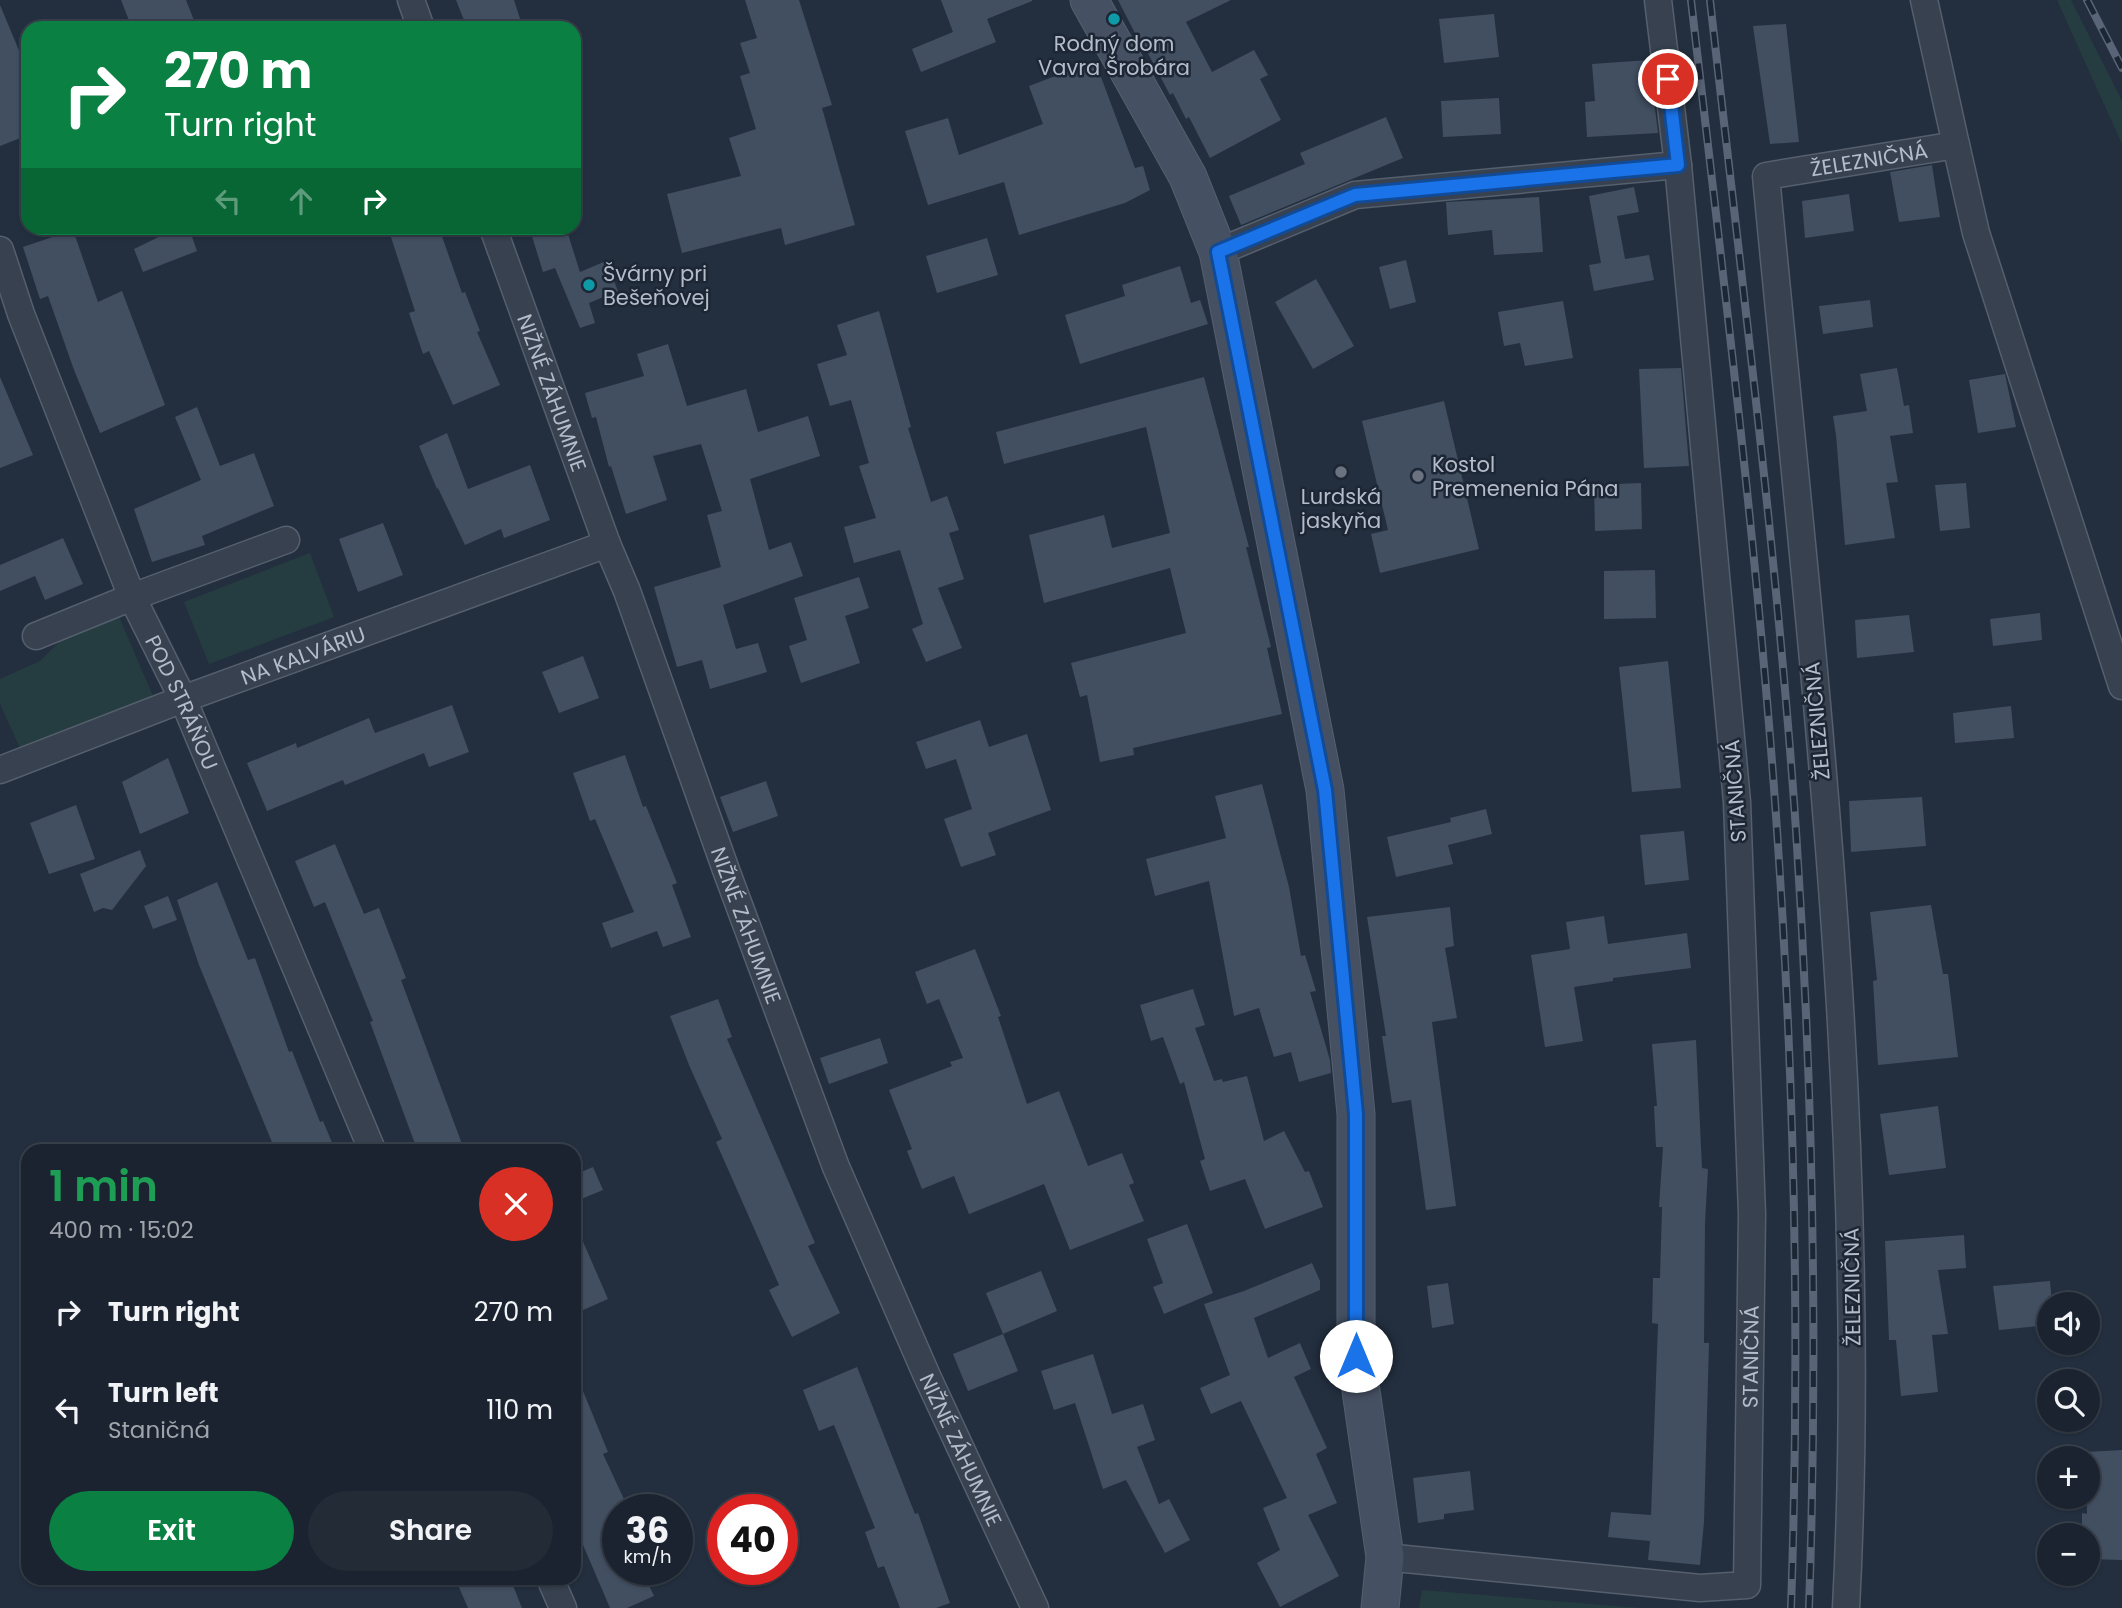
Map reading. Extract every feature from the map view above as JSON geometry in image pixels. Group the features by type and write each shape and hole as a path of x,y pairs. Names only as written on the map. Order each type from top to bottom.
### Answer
{"street":[{"path":"411,0 418,21"},
{"path":"1089,0 1188,177 1218,252 1325,790 1356,1114 1356,1356 1385,1557 1380,1608"},
{"name":"STANIČNÁ","path":"1385,1557 1700,1588 1747,1585 1752,1214 1737,803 1678,165 1658,0"},
{"name":"ŽELEZNIČNÁ","path":"1846,1608 1853,1372 1852,1244 1846,1115 1830,857 1766,176 1956,145 1924,0"},
{"path":"1956,145 1976,233 2122,685"},
{"path":"1218,252 1355,195 1678,165"},
{"name":"NIŽNÉ ZÁHUMNIE","path":"496,235 836,1167 926,1376 1035,1608"},
{"name":"POD STRÁŇOU","path":"0,250 22,314 132,597 183,699 370,1144"},
{"path":"36,636 286,540"},
{"name":"NA KALVÁRIU","path":"0,770 183,699 607,544"},
{"path":"553,1585 563,1608"}],"green space":[{"path":"2057,0 2071,0 2122,101 2122,144"},
{"path":"310,553 334,617 209,664 184,602"},
{"path":"119,617 153,696 20,748 0,704 0,679 40,661 59,642"},
{"path":"1422,1590 1641,1608 1419,1608"}],"building":[{"path":"121,0 186,0 194,21 129,21"},
{"path":"456,0 514,0 521,21 464,21"},
{"path":"745,0 799,0 832,105 822,108 855,225 785,245 781,228 682,253 667,194 741,176 729,138 756,129 740,76 750,73 740,43 757,38"},
{"path":"941,0 1032,1 987,19 996,42 921,72 912,49 953,32"},
{"path":"1118,0 1231,0 1186,22 1212,72 1254,50 1268,75 1260,79 1281,120 1210,158 1189,117 1186,119 1173,93 1170,95"},
{"path":"0,5 21,55 21,138 0,146"},
{"path":"1494,14 1499,57 1444,63 1439,19"},
{"path":"1786,24 1799,142 1770,144 1753,26"},
{"path":"1649,60 1658,133 1587,137 1585,102 1595,101 1592,64"},
{"path":"1095,61 1135,168 1143,166 1150,190 1125,203 1019,235 1004,182 928,205 905,131 948,118 959,155 1043,124 1029,86"},
{"path":"1499,98 1501,134 1443,137 1441,101"},
{"path":"1386,117 1403,158 1241,225 1229,196 1305,164 1300,153"},
{"path":"1932,165 1940,217 1899,222 1890,172"},
{"path":"1634,187 1639,212 1617,216 1625,259 1649,255 1654,280 1594,291 1589,265 1601,263 1589,196"},
{"path":"1849,194 1854,231 1805,238 1802,201"},
{"path":"1539,197 1543,252 1494,255 1492,230 1448,235 1446,202"},
{"path":"58,235 75,235 98,302 122,291 165,405 100,433 48,296 40,299 23,247"},
{"path":"163,235 191,235 197,251 143,272 134,249"},
{"path":"390,235 441,235 462,293 465,292 480,331 477,332 500,385 453,405 429,351 423,354 409,313 415,311"},
{"path":"532,235 568,235 580,272 606,261 618,291 589,303 595,323 580,328 555,268 543,272"},
{"path":"987,238 998,275 937,293 926,256"},
{"path":"1406,260 1416,302 1390,309 1379,267"},
{"path":"1180,266 1191,303 1200,300 1208,324 1080,364 1065,315 1125,296 1122,285"},
{"path":"1316,279 1354,346 1313,369 1275,302"},
{"path":"1870,300 1873,327 1823,334 1819,306"},
{"path":"1563,301 1573,358 1525,366 1520,343 1504,346 1498,312"},
{"path":"879,311 911,427 908,428 931,502 947,496 959,530 949,533 964,579 938,588 962,648 926,662 912,629 923,624 900,550 854,563 844,527 876,518 859,466 869,463 851,400 830,406 817,364 847,355 837,325"},
{"path":"668,344 687,406 746,389 758,432 808,416 820,456 750,479 769,550 791,542 803,576 723,605 736,649 758,643 767,672 710,689 702,660 677,667 654,587 721,567 707,515 722,511 701,444 653,456 667,500 626,514 611,466 609,467 596,417 592,418 585,393 644,376 637,354"},
{"path":"1681,368 1689,466 1644,468 1639,369"},
{"path":"1897,368 1904,406 1909,405 1913,433 1890,436 1898,482 1886,483 1895,538 1845,545 1833,416 1867,411 1860,374"},
{"path":"2005,374 2016,427 1978,433 1969,380"},
{"path":"0,377 33,455 0,468"},
{"path":"1204,377 1249,547 1246,547 1271,647 1267,648 1282,714 1133,748 1134,755 1100,762 1087,695 1080,697 1071,663 1186,633 1170,568 1044,603 1029,535 1104,515 1112,548 1170,533 1146,427 1004,464 996,432"},
{"name":"Kostol Premenenia Pána","path":"1444,401 1479,549 1380,573 1371,534 1388,530 1362,421"},
{"path":"197,407 220,466 254,453 274,506 202,536 205,545 152,562 134,509 201,480 175,417"},
{"path":"447,433 468,489 530,465 550,520 504,538 501,529 465,545 419,446"},
{"path":"1641,483 1642,529 1595,531 1594,485"},
{"path":"1966,483 1970,528 1940,531 1935,485"},
{"path":"383,523 403,575 358,592 339,539"},
{"path":"63,538 83,584 45,600 35,576 0,591 0,565"},
{"path":"1655,570 1656,618 1604,619 1604,571"},
{"path":"859,577 869,608 845,616 860,663 801,683 789,646 807,640 794,598"},
{"path":"2040,613 2042,640 1993,646 1990,619"},
{"path":"1909,615 1914,652 1857,658 1855,620"},
{"path":"583,656 599,698 559,713 542,672"},
{"path":"1668,661 1681,788 1632,792 1619,667"},
{"path":"452,705 469,752 429,767 424,753 345,785 343,780 267,811 247,763 296,743 297,748 369,718 375,733"},
{"path":"2011,706 2014,738 1955,743 1953,713"},
{"path":"980,720 989,747 1027,734 1051,810 988,833 996,855 961,867 944,819 972,809 956,759 926,769 916,742"},
{"path":"625,755 643,807 646,806 677,883 672,885 691,937 663,947 657,931 611,948 602,923 634,912 595,819 590,821 573,773"},
{"path":"168,758 189,813 140,834 122,782"},
{"path":"766,781 778,816 733,832 720,797"},
{"path":"1262,784 1289,887 1301,956 1305,955 1316,991 1310,992 1330,1060 1331,1073 1299,1082 1291,1052 1274,1057 1259,1008 1234,1016 1209,881 1155,896 1146,859 1226,838 1215,796"},
{"path":"1922,797 1926,846 1851,852 1849,801"},
{"path":"76,805 95,859 49,874 30,823"},
{"path":"1486,809 1492,834 1448,845 1453,864 1396,877 1387,837 1451,822 1450,818"},
{"path":"1684,831 1689,880 1645,885 1640,835"},
{"path":"335,844 364,914 379,908 406,978 401,980 462,1144 415,1144 370,1022 373,1021 325,902 314,907 295,861"},
{"path":"140,850 146,866 112,910 103,908 94,912 80,874"},
{"path":"217,882 248,960 255,958 289,1052 292,1051 320,1122 323,1121 333,1144 273,1144 199,965 177,900"},
{"path":"168,896 177,920 153,929 144,906"},
{"path":"1931,905 1943,974 1948,974 1958,1057 1878,1065 1873,981 1877,980 1870,912"},
{"path":"1450,907 1454,946 1445,948 1457,1018 1432,1022 1456,1206 1426,1210 1411,1100 1392,1103 1382,1036 1386,1036 1367,917"},
{"path":"1604,916 1608,944 1687,933 1691,968 1613,978 1613,981 1574,987 1583,1041 1545,1047 1531,955 1570,949 1566,922"},
{"path":"975,949 1001,1016 998,1017 1027,1104 1059,1091 1088,1166 1122,1153 1134,1183 1129,1185 1144,1221 1070,1250 1044,1184 969,1214 954,1176 922,1189 907,1151 912,1149 889,1090 952,1066 950,1062 963,1058 939,999 927,1004 915,972"},
{"path":"1193,989 1205,1025 1195,1028 1214,1081 1222,1079 1223,1082 1247,1076 1264,1141 1284,1131 1305,1172 1309,1171 1323,1207 1265,1229 1245,1179 1210,1191 1200,1161 1205,1159 1184,1082 1180,1084 1163,1037 1151,1041 1140,1005"},
{"path":"718,999 732,1037 727,1039 815,1243 808,1246 840,1313 792,1337 769,1290 779,1285 716,1142 722,1139 670,1016"},
{"path":"880,1038 888,1063 829,1084 820,1058"},
{"path":"1696,1040 1702,1168 1708,1169 1704,1343 1709,1343 1704,1522 1700,1565 1648,1560 1650,1541 1608,1537 1611,1512 1651,1515 1658,1324 1652,1323 1653,1278 1660,1278 1662,1207 1659,1207 1663,1147 1656,1147 1654,1106 1657,1106 1652,1044"},
{"path":"1938,1106 1946,1168 1889,1175 1880,1114"},
{"path":"593,1167 603,1190 581,1199 581,1172"},
{"path":"1187,1224 1213,1293 1164,1314 1153,1287 1163,1283 1147,1239"},
{"path":"1964,1235 1966,1268 1938,1270 1948,1334 1932,1335 1938,1392 1901,1396 1896,1340 1889,1340 1885,1241"},
{"path":"581,1237 608,1299 581,1311"},
{"path":"1312,1263 1320,1281 1320,1290 1254,1318 1268,1358 1300,1343 1311,1369 1294,1377 1327,1448 1316,1454 1337,1503 1308,1515 1339,1576 1280,1607 1257,1563 1280,1550 1263,1508 1287,1498 1241,1401 1211,1414 1200,1388 1230,1375 1204,1304"},
{"path":"1041,1271 1057,1311 1003,1334 986,1293"},
{"path":"2050,1281 2051,1292 2037,1292 2037,1326 1999,1330 1993,1286"},
{"path":"1448,1283 1454,1324 1432,1328 1427,1286"},
{"path":"1003,1334 1018,1371 968,1391 953,1354"},
{"path":"1093,1354 1112,1414 1143,1404 1155,1440 1137,1447 1159,1504 1169,1499 1190,1540 1165,1553 1126,1480 1103,1489 1075,1403 1054,1410 1041,1371"},
{"path":"857,1367 915,1514 918,1513 950,1603 936,1608 900,1608 884,1566 878,1568 865,1532 875,1528 834,1425 819,1431 803,1390"},
{"path":"581,1386 608,1452 603,1454 622,1494 602,1494 602,1585 649,1585 654,1596 627,1608 610,1608 581,1540"},
{"path":"2122,1450 2122,1560 2100,1559 2100,1523 2082,1523 2082,1513 2087,1514 2087,1509 2100,1509 2100,1451"},
{"path":"1470,1471 1474,1510 1444,1514 1444,1519 1418,1523 1413,1478"},
{"path":"458,1585 513,1585 522,1608 468,1608"}],"railway":[{"path":"1691,0 1750,518 1777,830 1788,1024 1794,1219 1795,1414 1791,1608"},
{"path":"1710,0 1769,518 1788,726 1802,927 1810,1122 1813,1316 1809,1608"},
{"path":"2087,0 2122,68"}],"place":[{"name":"Rodný dom Vavra Šrobára","path":"1114,19"},
{"name":"Švárny pri Bešeňovej","path":"589,285"},
{"name":"Lurdská jaskyňa","path":"1341,472"},
{"name":"Kostol Premenenia Pána","path":"1418,476"}],"route":[{"path":"1356,1356 1356,1114 1325,790 1218,252 1355,195 1678,165 1668,79"}]}
